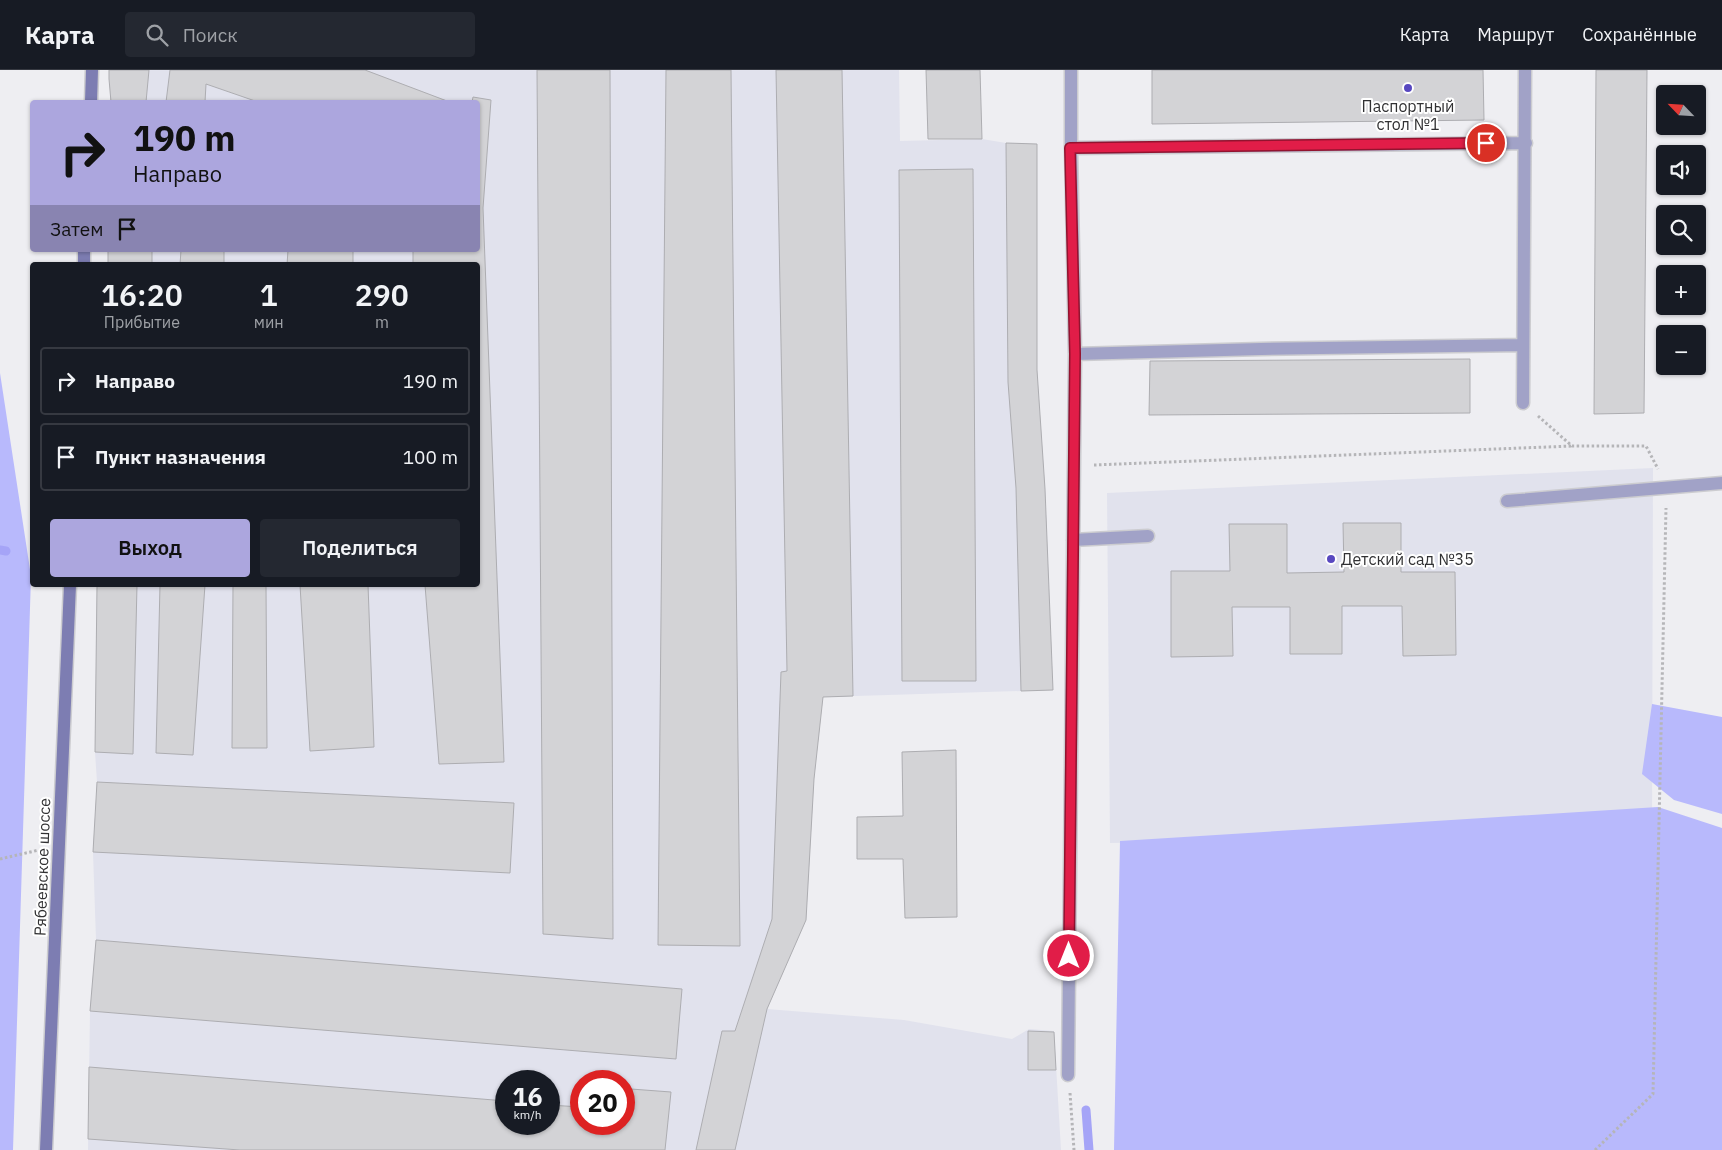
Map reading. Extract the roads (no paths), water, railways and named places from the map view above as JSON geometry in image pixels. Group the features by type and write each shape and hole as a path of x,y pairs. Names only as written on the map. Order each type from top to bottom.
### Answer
{"street":[{"path":"90,100 92,70"},
{"name":"Рябеевское шоссе","path":"46,1150 70,587"}],"lane":[{"path":"1068,1075 1075,354 1070,148 1071,70"},
{"path":"1523,403 1526,70"},
{"path":"1070,148 1526,142"},
{"path":"1075,354 1523,345"},
{"path":"1507,501 1722,483"},
{"path":"1073,540 1148,536"}],"waterway":[{"path":"0,550 6,551"},
{"path":"1086,1110 1089,1150"}],"place":[{"name":"Паспортный стол №1","path":"1408,88"},
{"name":"Детский сад №35","path":"1331,559"}]}
